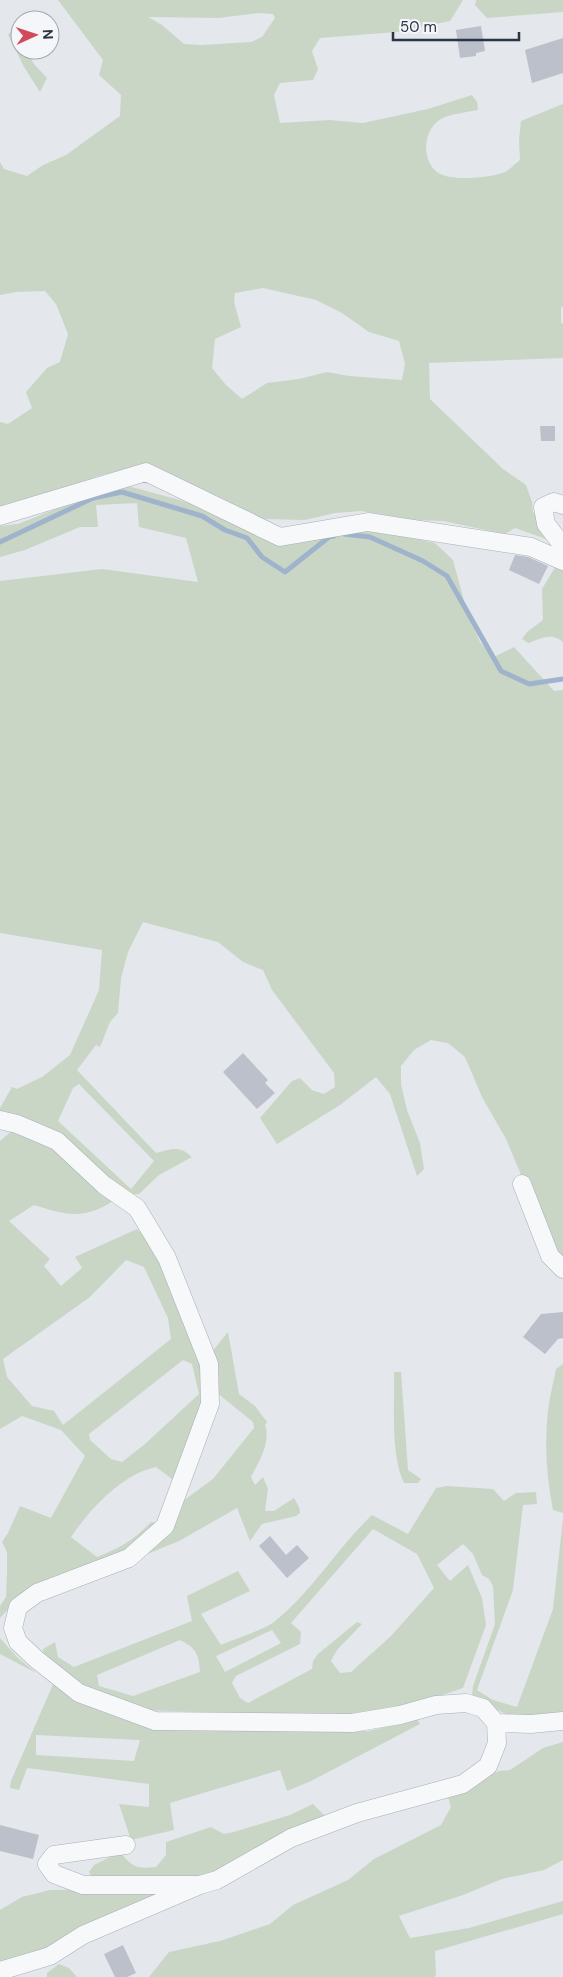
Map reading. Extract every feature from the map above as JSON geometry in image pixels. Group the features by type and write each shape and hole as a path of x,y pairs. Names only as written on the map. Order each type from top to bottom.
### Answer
{"street":[{"path":"0,516 146,472 280,537 368,522 531,547 563,561"},
{"path":"563,505 554,502 544,507 546,524 563,546"},
{"path":"0,1120 17,1124 57,1141 104,1185 137,1208 167,1258 209,1364 210,1404 165,1526 129,1558 37,1593 18,1607 14,1628 18,1642 78,1692 155,1722 352,1723 400,1715 436,1704 466,1703 483,1708 496,1722 498,1743 488,1766 463,1784 357,1813 292,1838 216,1880 83,1935 50,1956 0,1971"},
{"path":"522,1184 550,1256 563,1269"},
{"path":"496,1722 531,1724 563,1721"},
{"path":"126,1846 54,1855 47,1864 54,1874 83,1885 200,1885"}],"green space":[{"path":"58,0 463,0 450,21 396,32 320,38 312,51 318,69 313,80 280,83 274,95 280,123 330,120 363,123 428,109 472,95 477,102 478,110 454,114 441,119 431,130 426,145 428,160 437,172 451,177 470,178 499,174 511,168 520,160 519,140 521,121 563,104 563,306 561,308 561,323 563,324 563,358 429,363 430,399 503,469 526,485 532,502 533,512 557,543 515,528 505,534 443,521 415,520 361,511 335,513 305,520 263,519 133,475 114,472 98,476 0,514 0,422 8,424 32,408 26,392 47,368 60,362 68,334 56,304 45,291 16,292 0,295 0,162 4,169 27,176 43,165 66,155 120,116 121,95 99,75 103,60","holes":["258,13 273,14 275,18 262,37 251,42 202,45 184,44 162,25 148,17 219,18","263,288 316,300 342,313 369,332 399,341 405,364 402,380 349,376 327,372 299,379 267,383 242,399 226,385 212,368 215,339 241,327 234,302 235,293"]},
{"path":"476,0 563,0 563,12 487,18 475,5"},
{"path":"20,60 32,60 47,78 40,92"},
{"path":"128,486 224,512 283,532 373,527 435,543 453,560 467,612 480,642 494,657 514,647 554,691 563,690 563,1275 506,1139 482,1097 465,1057 448,1043 431,1040 414,1050 401,1066 401,1084 407,1110 420,1143 424,1169 417,1176 390,1094 376,1077 340,1105 277,1144 260,1118 292,1081 300,1078 312,1090 324,1094 335,1087 334,1073 272,990 263,970 243,962 218,942 143,922 128,952 121,978 118,1013 110,1022 100,1047 96,1045 77,1070 156,1153 179,1149 192,1157 159,1175 139,1194 133,1194 124,1191 40,1123 0,1116 0,1108 12,1087 17,1089 42,1077 70,1055 99,990 102,950 0,933 0,581 102,569 198,582 186,538 139,527 137,503 96,505 98,527 80,527 25,550 0,557 0,526 18,524 51,511 83,494","holes":["79,1084 154,1161 131,1189 58,1121 73,1088"]},
{"path":"560,559 563,560 563,642 550,637 528,643 522,639 527,632 543,620 542,589"},
{"path":"14,1129 48,1144 113,1201 93,1211 74,1214 34,1205 9,1221 50,1259 44,1266 61,1286 82,1268 75,1257 137,1229 147,1239 164,1263 202,1359 204,1403 176,1482 156,1467 131,1477 97,1504 71,1537 97,1557 126,1543 151,1522 160,1523 137,1547 26,1590 0,1618 0,1606 6,1597 7,1575 7,1552 2,1542 20,1506 51,1518 85,1456 61,1430 22,1416 0,1429 0,1141","holes":["126,1260 144,1267 168,1318 171,1339 63,1425 54,1411 32,1406 7,1377 3,1359 90,1297","183,1360 192,1364 199,1394 145,1444 122,1462 111,1459 90,1440 89,1434"]},
{"path":"228,1332 239,1394 255,1406 267,1422 265,1425 265,1445 261,1458 251,1477 255,1485 263,1477 268,1489 265,1511 274,1511 294,1498 300,1513 296,1516 262,1524 250,1541 237,1508 179,1541 145,1555 179,1504 213,1479 254,1428 253,1422 216,1392 211,1353"},
{"path":"563,1364 563,1513 553,1510 547,1470 546,1443 547,1416 556,1369"},
{"path":"394,1372 401,1372 408,1470 421,1479 418,1483 404,1483 397,1458 394,1429"},
{"path":"447,1486 493,1489 504,1501 516,1493 536,1492 537,1504 523,1505 513,1590 477,1690 493,1700 517,1707 553,1609 563,1519 563,1713 540,1720 525,1720 501,1712 472,1695 473,1686 495,1624 493,1586 489,1579 482,1575 473,1554 463,1544 437,1565 450,1581 468,1565 482,1598 486,1625 463,1688 419,1703 356,1714 299,1715 141,1710 95,1693 68,1677 43,1654 43,1649 55,1642 58,1657 74,1667 192,1621 187,1596 238,1571 250,1591 201,1614 221,1645 256,1631 274,1622 288,1610 347,1541 372,1515 408,1534 436,1488","holes":["373,1529 417,1554 434,1588 391,1636 351,1672 340,1673 331,1661 337,1650 362,1624 357,1622 318,1654 313,1661 312,1669 248,1703 240,1698 232,1683 236,1676 300,1644 301,1632 291,1623","272,1630 281,1643 225,1672 216,1656","180,1640 196,1652 200,1672 133,1696 99,1686 97,1675"]},
{"path":"0,1638 17,1657 36,1673 0,1654"},
{"path":"54,1682 94,1708 145,1726 369,1731 417,1719 420,1724 311,1781 287,1791 280,1770 170,1803 174,1830 131,1840 119,1804 149,1807 149,1784 27,1768 19,1790 10,1788 11,1781","holes":["36,1735 140,1740 134,1761 36,1755"]},
{"path":"563,1742 563,1860 544,1870 502,1879 463,1895 399,1916 410,1938 469,1928 563,1901 563,1914 435,1951 436,1976 434,1977 149,1977 169,1952 220,1941 270,1924 293,1905 348,1880 374,1859 441,1825 451,1807 447,1794 474,1784 499,1771 510,1770 543,1748"},
{"path":"313,1804 328,1819 208,1878 94,1880 89,1872 94,1865 120,1852 128,1861 136,1866 144,1868 156,1867 166,1855 166,1842 211,1827 224,1834 234,1832 290,1815"},
{"path":"111,1889 175,1892 51,1950 0,1964 0,1910 22,1897 50,1890"},
{"path":"59,1964 69,1968 77,1977 47,1977 47,1973"}],"building":[{"path":"481,26 485,51 476,53 476,56 460,58 456,30"},
{"path":"563,38 563,73 532,83 525,50"},
{"path":"540,426 555,426 555,441 541,441"},
{"path":"515,555 528,557 548,566 539,584 509,570"},
{"path":"243,1053 268,1080 265,1083 275,1093 257,1109 223,1072"},
{"path":"563,1312 563,1338 558,1339 545,1354 523,1337 541,1314"},
{"path":"270,1536 286,1555 297,1545 309,1558 287,1578 259,1546"},
{"path":"0,1825 39,1835 33,1859 0,1851"},
{"path":"123,1945 136,1973 127,1977 115,1977 104,1954"}],"waterway":[{"path":"0,542 93,498 122,492 202,516 225,530 247,538 262,557 285,572 329,537 334,536"},
{"path":"344,534 370,537 423,561 447,576 501,671 529,684 563,679"}]}
